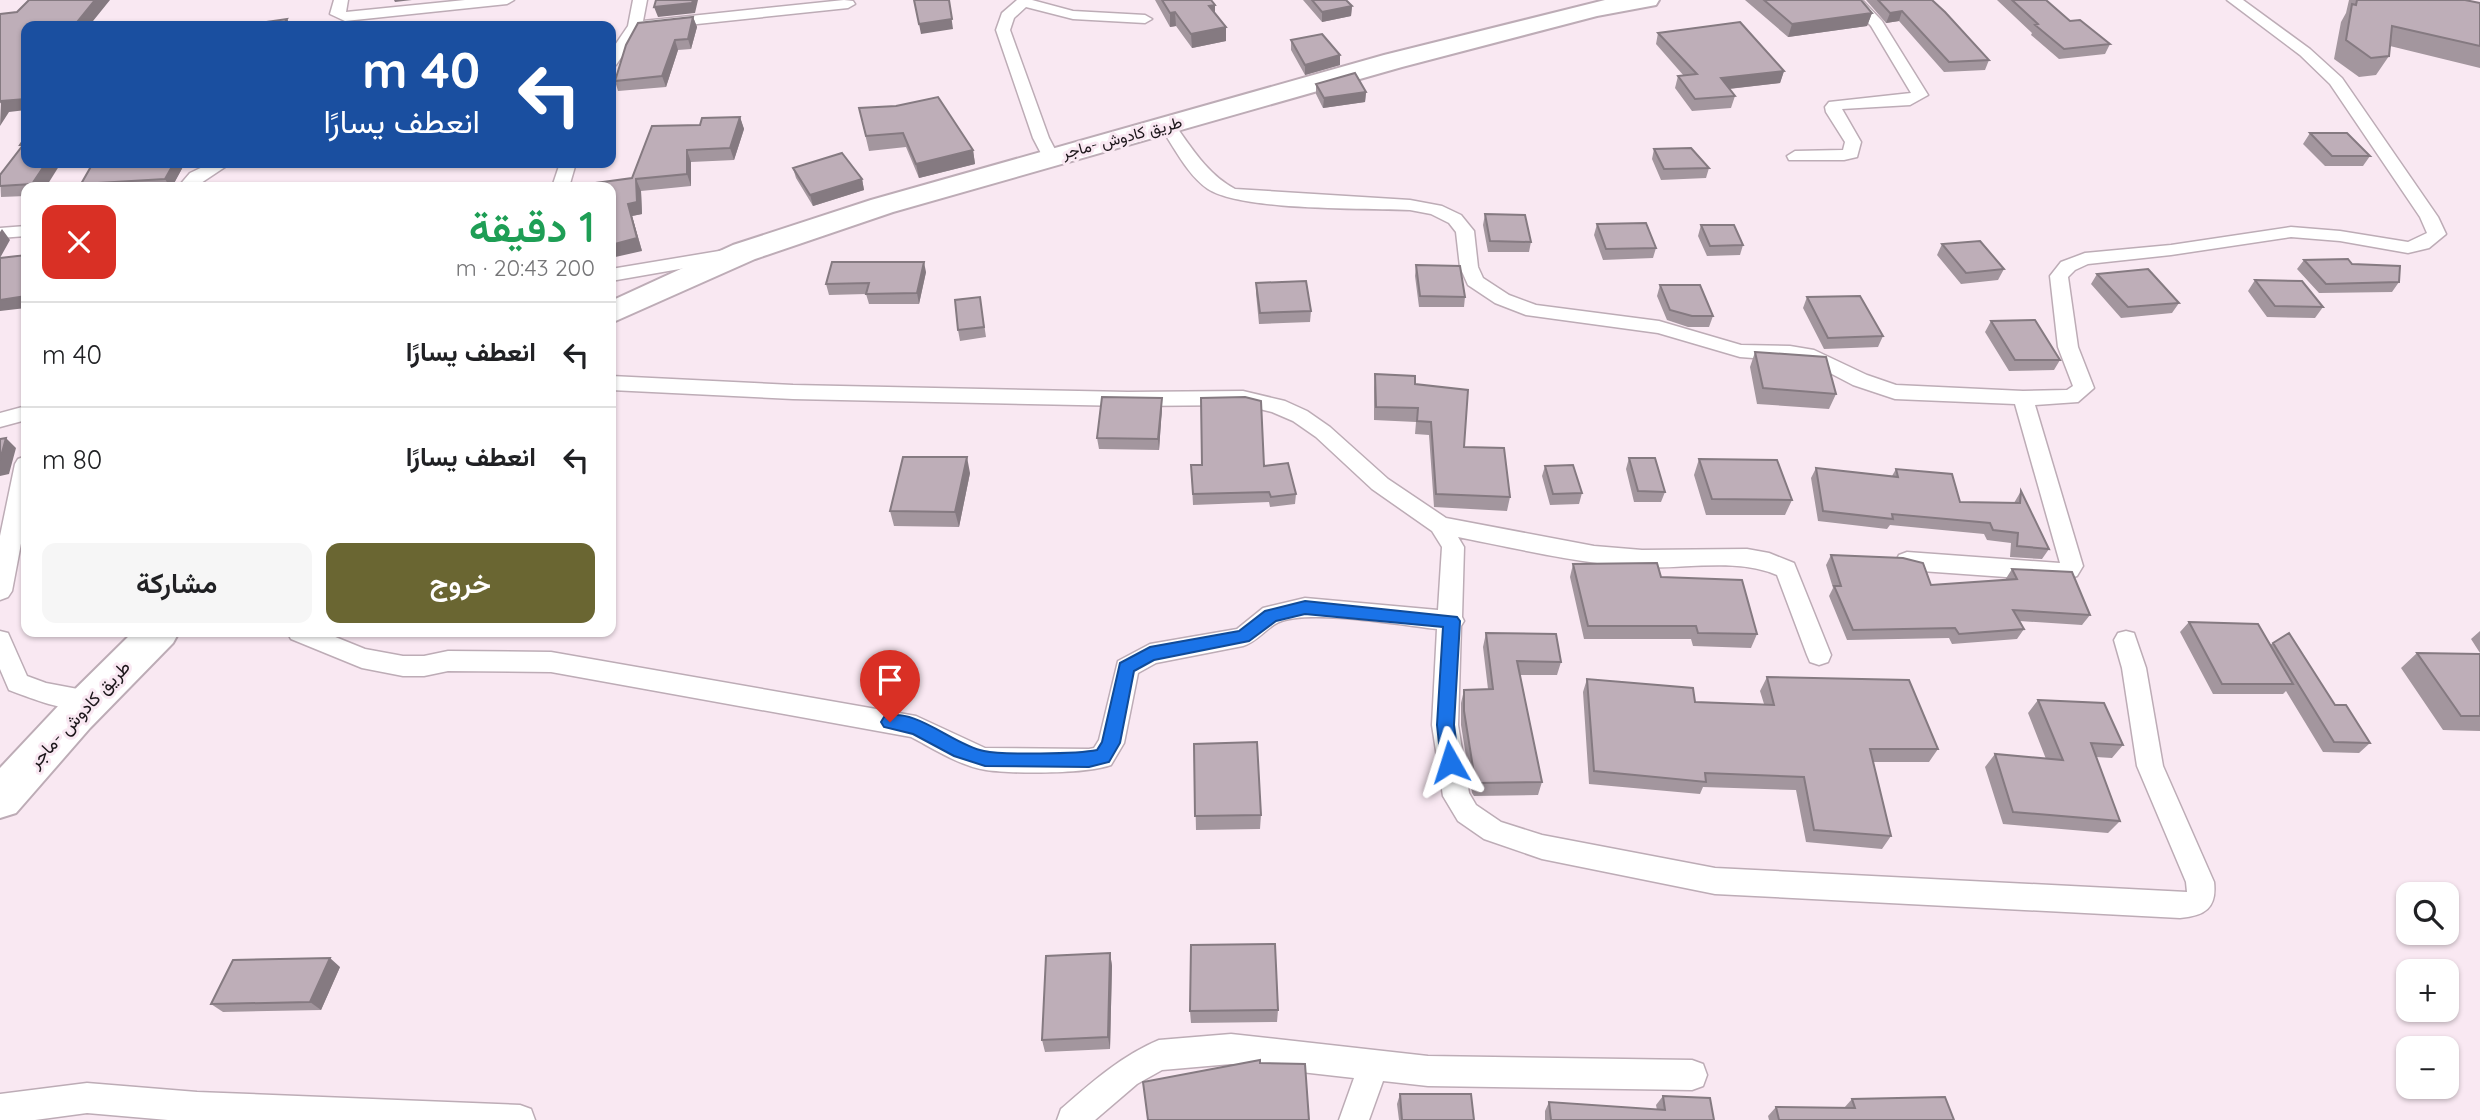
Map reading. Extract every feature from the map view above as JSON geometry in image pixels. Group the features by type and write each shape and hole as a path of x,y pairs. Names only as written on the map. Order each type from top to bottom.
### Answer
{"highway":[{"name":"طريق كادوش -ماجر","path":"616,311 744,252 882,206 1482,37 1647,0"},
{"name":"طريق كادوش -ماجر","path":"0,799 90,701 154,637"}],"street":[{"path":"341,0 337,14 345,17 507,0"},
{"path":"616,54 635,26 640,0"},
{"path":"1795,156 1851,153 1853,142 1834,112 1833,107 1836,105 1910,100 1920,95 1877,24 1854,0"},
{"path":"1167,125 1199,170 1212,184 1231,194 1260,198 1410,205 1436,210 1455,219 1465,231 1469,267 1475,281 1502,299 1533,311 1658,327 1740,351 1814,356 1860,380 1895,391 2023,398 2071,397 2084,388 2068,347 2064,296 2059,276 2068,266 2085,259 2171,250 2291,232 2340,236 2408,248 2423,244 2437,234 2336,81 2305,52 2234,0"},
{"path":"1051,157 1041,138 1003,30 1007,16 1023,2 1073,15 1145,19"},
{"path":"635,26 848,4"},
{"path":"191,182 213,168"},
{"path":"0,233 21,231"},
{"path":"616,274 744,252"},
{"path":"616,383 793,393 1259,400 1300,416 1323,432 1380,484 1440,525 1594,555 1642,559 1747,558 1769,562 1786,569 1819,655"},
{"path":"1907,561 2061,572 2072,566 2023,398"},
{"path":"0,420 21,414"},
{"path":"0,592 21,489"},
{"path":"1440,525 1453,547 1446,725 1456,796 1467,813 1493,831 1542,847 1715,881 2191,904 2202,897 2200,881 2150,766 2134,668 2126,640"},
{"path":"311,637 362,658 403,666 459,660 551,662 916,727 961,751 985,759 1089,760 1102,757 1111,743 1126,668 1150,654 1243,636 1271,615 1305,607 1452,621"},
{"path":"0,640 18,683 44,694 90,701"},
{"path":"1072,1120 1126,1073 1159,1055 1231,1049 1428,1071 1692,1075"},
{"path":"1354,1120 1374,1064"},
{"path":"0,1109 87,1098 197,1107 520,1120"}],"building":[{"path":"29,0 95,0 78,21 21,21 21,99 0,102 0,14 17,12"},
{"path":"656,0 693,0 692,3 654,7"},
{"path":"914,0 949,0 952,19 919,24"},
{"path":"1162,0 1211,0 1215,5 1209,6 1226,27 1191,34 1175,12 1170,13"},
{"path":"1312,0 1346,0 1352,6 1322,12"},
{"path":"1764,0 1861,0 1872,13 1792,24"},
{"path":"1878,0 1932,0 1989,60 1949,62 1902,11 1890,13"},
{"path":"2012,0 2046,0 2070,21 2080,20 2110,44 2064,49 2035,25 2038,24"},
{"path":"2357,0 2465,0 2480,3 2480,46 2392,26 2389,56 2371,58 2346,40 2352,4 2356,5"},
{"path":"693,17 688,39 675,40 662,76 616,81 626,45 638,23"},
{"path":"1740,22 1784,71 1721,78 1735,96 1695,99 1678,76 1697,74 1658,33"},
{"path":"1322,34 1340,55 1305,65 1291,40"},
{"path":"1355,73 1366,92 1324,98 1316,84"},
{"path":"938,97 973,150 916,164 903,133 866,136 859,108 896,106"},
{"path":"740,117 730,148 687,150 687,174 636,179 637,202 628,204 637,238 616,244 616,182 603,182 632,178 652,126 700,125 702,118"},
{"path":"2310,133 2347,133 2370,156 2332,156"},
{"path":"21,148 21,168 43,168 33,182 21,182 21,185 0,186 0,175"},
{"path":"1691,148 1709,168 1664,169 1654,149"},
{"path":"842,153 862,179 810,195 793,168"},
{"path":"90,168 171,168 165,179 82,182"},
{"path":"1485,214 1525,215 1531,242 1490,241"},
{"path":"1646,223 1656,248 1606,249 1597,224"},
{"path":"1701,225 1734,225 1743,245 1710,246"},
{"path":"1980,241 2004,269 1966,273 1942,244"},
{"path":"21,256 21,297 0,300 0,258"},
{"path":"2348,259 2352,264 2400,266 2399,282 2326,284 2304,260"},
{"path":"832,262 924,262 917,293 866,294 869,283 826,284"},
{"path":"1416,265 1460,266 1465,297 1420,296"},
{"path":"2148,269 2179,303 2128,307 2097,274"},
{"path":"2255,280 2302,281 2323,307 2275,306"},
{"path":"1306,281 1311,311 1260,313 1256,283"},
{"path":"1660,285 1700,285 1713,316 1692,316 1670,310"},
{"path":"1860,296 1883,336 1828,338 1807,297"},
{"path":"980,297 984,327 958,330 955,300"},
{"path":"2035,320 2060,360 2015,360 1991,321"},
{"path":"1755,352 1826,357 1836,394 1763,388"},
{"path":"1375,374 1415,376 1415,384 1468,390 1464,447 1504,448 1510,497 1436,494 1431,422 1417,421 1418,408 1376,407"},
{"path":"1102,397 1162,398 1158,439 1097,438"},
{"path":"1245,397 1261,401 1264,466 1288,463 1296,494 1271,497 1269,492 1193,494 1191,465 1202,465 1201,398"},
{"path":"6,438 0,460 0,439"},
{"path":"903,457 967,457 955,512 890,511"},
{"path":"1629,458 1655,458 1665,492 1638,491"},
{"path":"1699,459 1777,460 1792,500 1712,499"},
{"path":"1573,465 1582,493 1553,494 1545,466"},
{"path":"1816,468 1898,477 1896,469 1952,474 1960,502 2020,503 2021,491 2049,549 2017,546 2018,533 1993,530 1990,523 1892,514 1893,519 1823,511"},
{"path":"1831,555 1903,558 1923,563 1931,585 2017,579 2012,569 2072,572 2090,615 2013,610 2024,629 1959,634 1955,628 1853,630 1834,586 1841,586"},
{"path":"1657,563 1661,577 1742,580 1757,634 1698,633 1696,626 1588,626 1573,564"},
{"path":"2189,622 2258,624 2293,684 2222,684"},
{"path":"1486,633 1556,634 1561,662 1517,661 1542,782 1477,783 1475,780 1464,711 1464,690 1493,689"},
{"path":"2289,633 2335,705 2346,705 2370,743 2334,742 2273,643"},
{"path":"2417,653 2480,654 2480,716 2461,716"},
{"path":"1767,677 1909,680 1938,749 1870,749 1891,836 1814,830 1804,777 1705,773 1706,782 1594,771 1587,679 1693,688 1695,702 1774,705"},
{"path":"2038,700 2104,703 2123,745 2091,743 2120,821 2013,812 1995,754 2063,760"},
{"path":"1257,742 1261,815 1195,816 1194,744"},
{"path":"1275,944 1278,1010 1190,1011 1191,945"},
{"path":"1110,953 1108,1037 1042,1040 1046,956"},
{"path":"330,958 310,1002 211,1004 233,960"},
{"path":"1260,1060 1260,1063 1305,1064 1309,1120 1148,1120 1143,1082"},
{"path":"1400,1094 1471,1094 1474,1120 1402,1120"},
{"path":"1663,1096 1710,1098 1714,1120 1551,1120 1549,1102 1665,1110"},
{"path":"1945,1097 1954,1120 1779,1120 1776,1107 1855,1108 1852,1099"}],"route":[{"path":"890,722 916,727 961,751 985,759 1089,760 1102,757 1111,743 1126,668 1134,662 1150,654 1243,636 1271,615 1305,607 1452,621 1447,664 1446,725 1450,762"}]}
